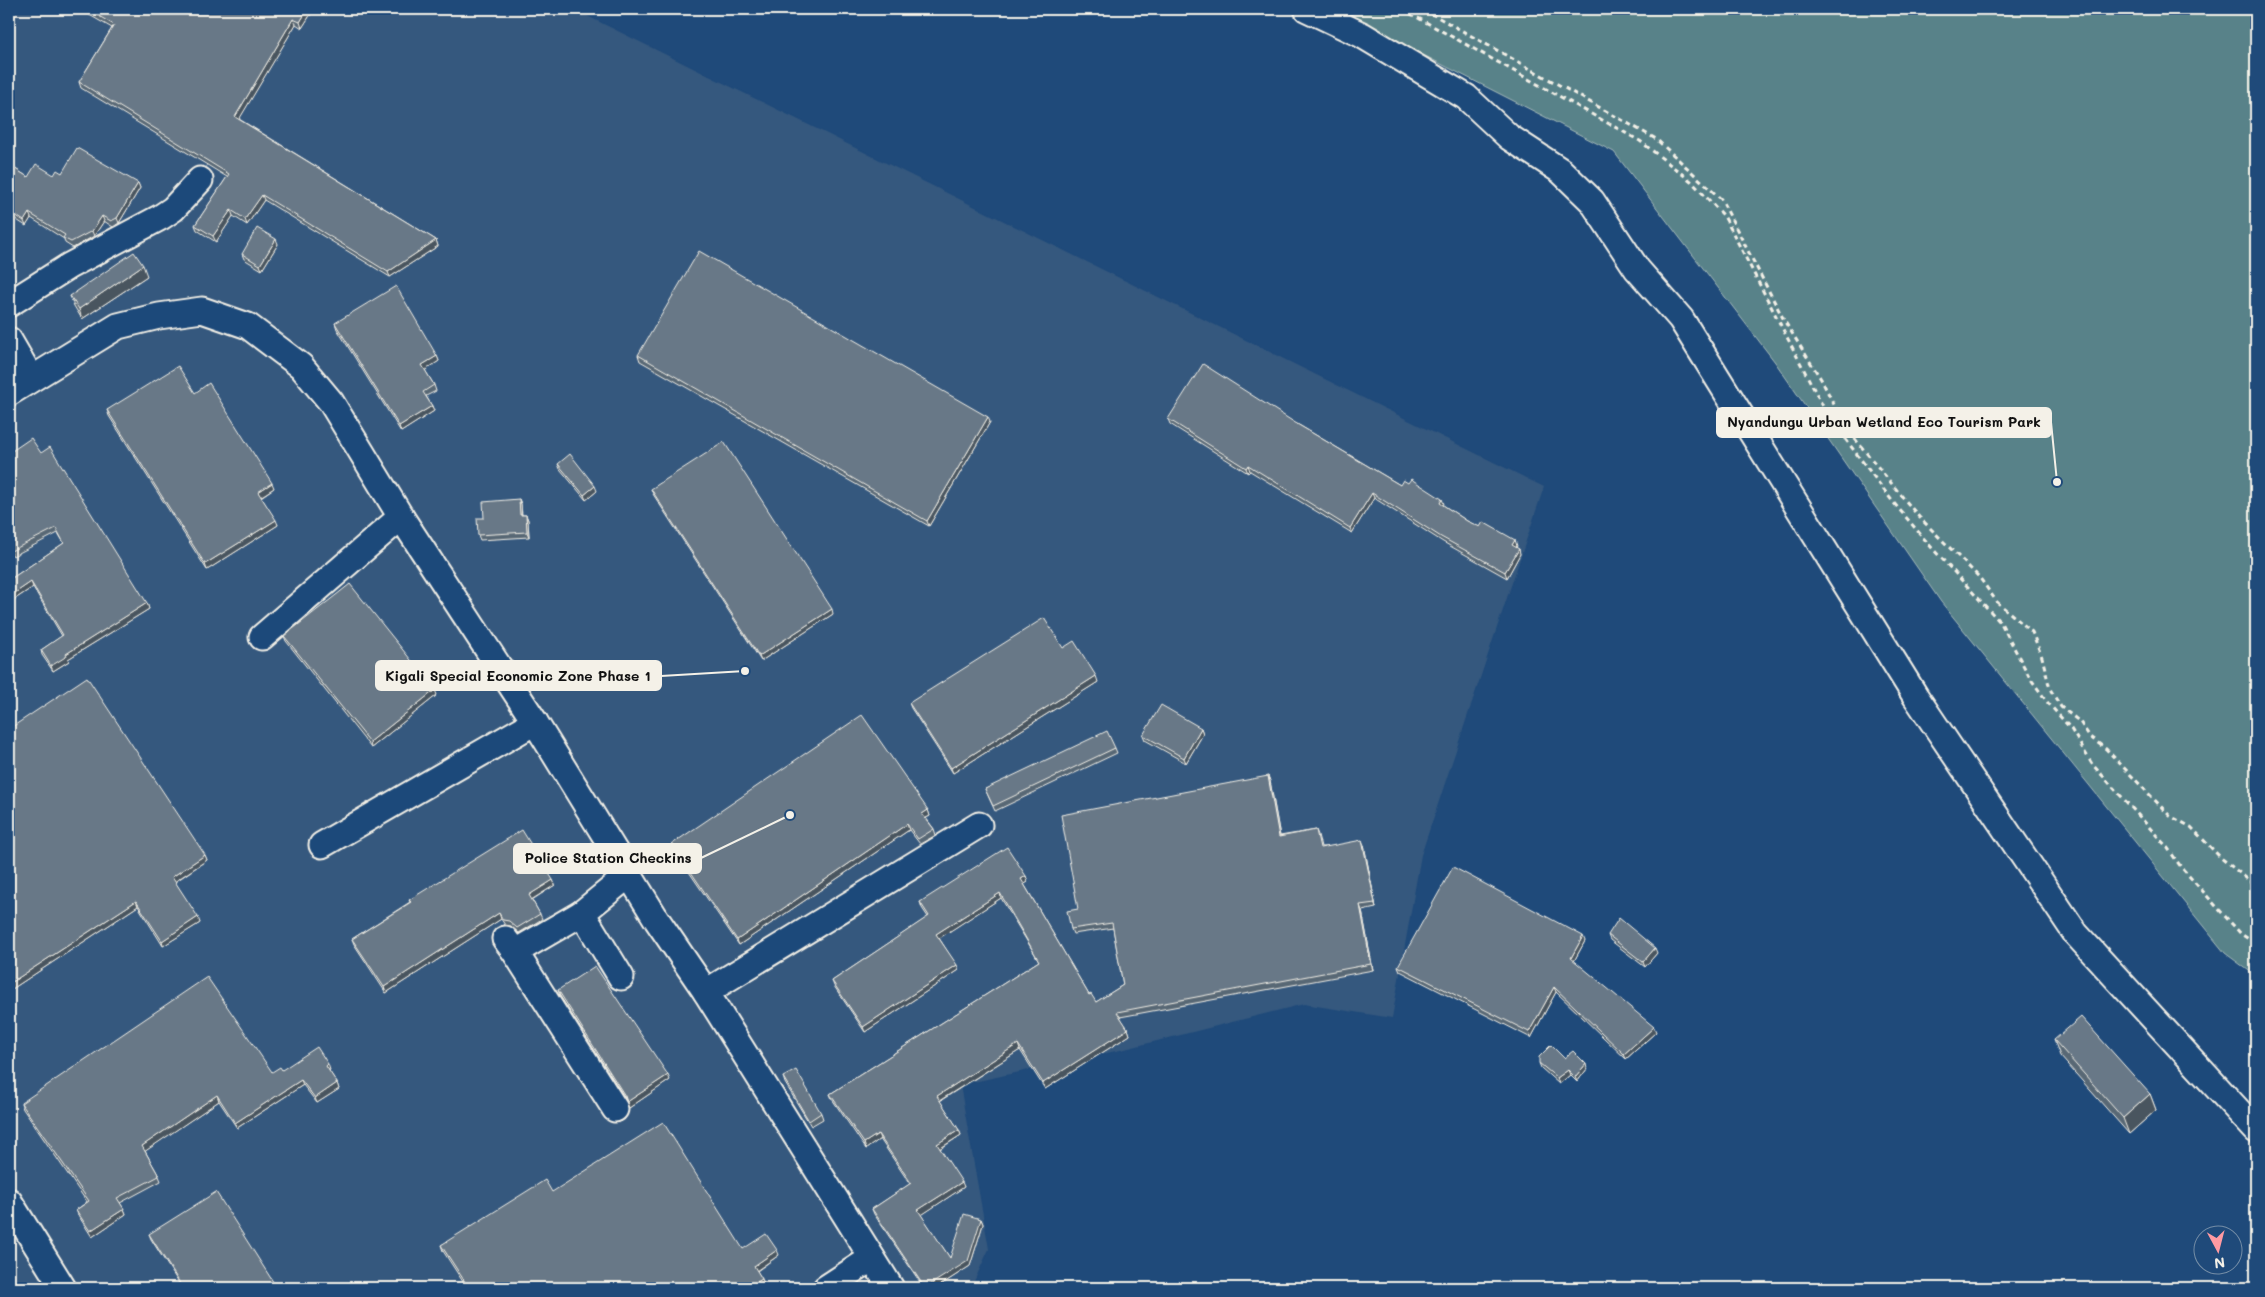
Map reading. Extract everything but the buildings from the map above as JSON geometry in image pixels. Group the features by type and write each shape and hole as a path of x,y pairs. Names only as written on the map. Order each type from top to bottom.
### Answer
{"street":[{"path":"1307,9 1362,35 1466,97 1509,137 1561,171 1592,201 1637,269 1681,319 1916,697 2076,934 2256,1130"},
{"path":"9,304 70,266 161,217 173,209 200,180"},
{"path":"9,393 118,326 159,316 202,310 248,326 301,366 331,402 401,517 535,722 657,920 706,992 891,1288"},
{"path":"9,340 31,378"},
{"path":"262,637 401,517"},
{"path":"322,845 535,722"},
{"path":"706,992 979,825"},
{"path":"615,1110 510,946 582,913 630,874"},
{"path":"582,913 621,977"},
{"path":"9,1202 63,1288"},
{"path":"826,1288 872,1258"}],"path":[{"path":"1402,9 1640,141 1691,181 1724,216 1828,416 1926,542 2000,623 2030,678 2048,703 2071,729 2092,764 2167,847 2181,867 2241,934 2256,944"},
{"path":"1423,9 1656,140 1721,199 1785,322 1821,379 1846,428 1919,516 1979,577 1997,602 2032,632 2042,658 2050,689 2061,707 2080,722 2090,737 2106,749 2139,781 2170,816 2190,827 2221,858 2256,886"}],"shaded area":[{"path":"9,9 573,9 1544,487 1421,855 1392,1018 1304,1004 1125,1049 960,1085 989,1249 971,1288 9,1288"}],"green space":[{"path":"1333,9 2256,9 2256,976 2225,953 1941,602 1775,362 1614,152"}],"place":[{"name":"Nyandungu Urban Wetland Eco Tourism Park","path":"2057,482"},
{"name":"Kigali Special Economic Zone Phase 1","path":"745,671"},
{"name":"Police Station Checkins","path":"790,815"}]}
